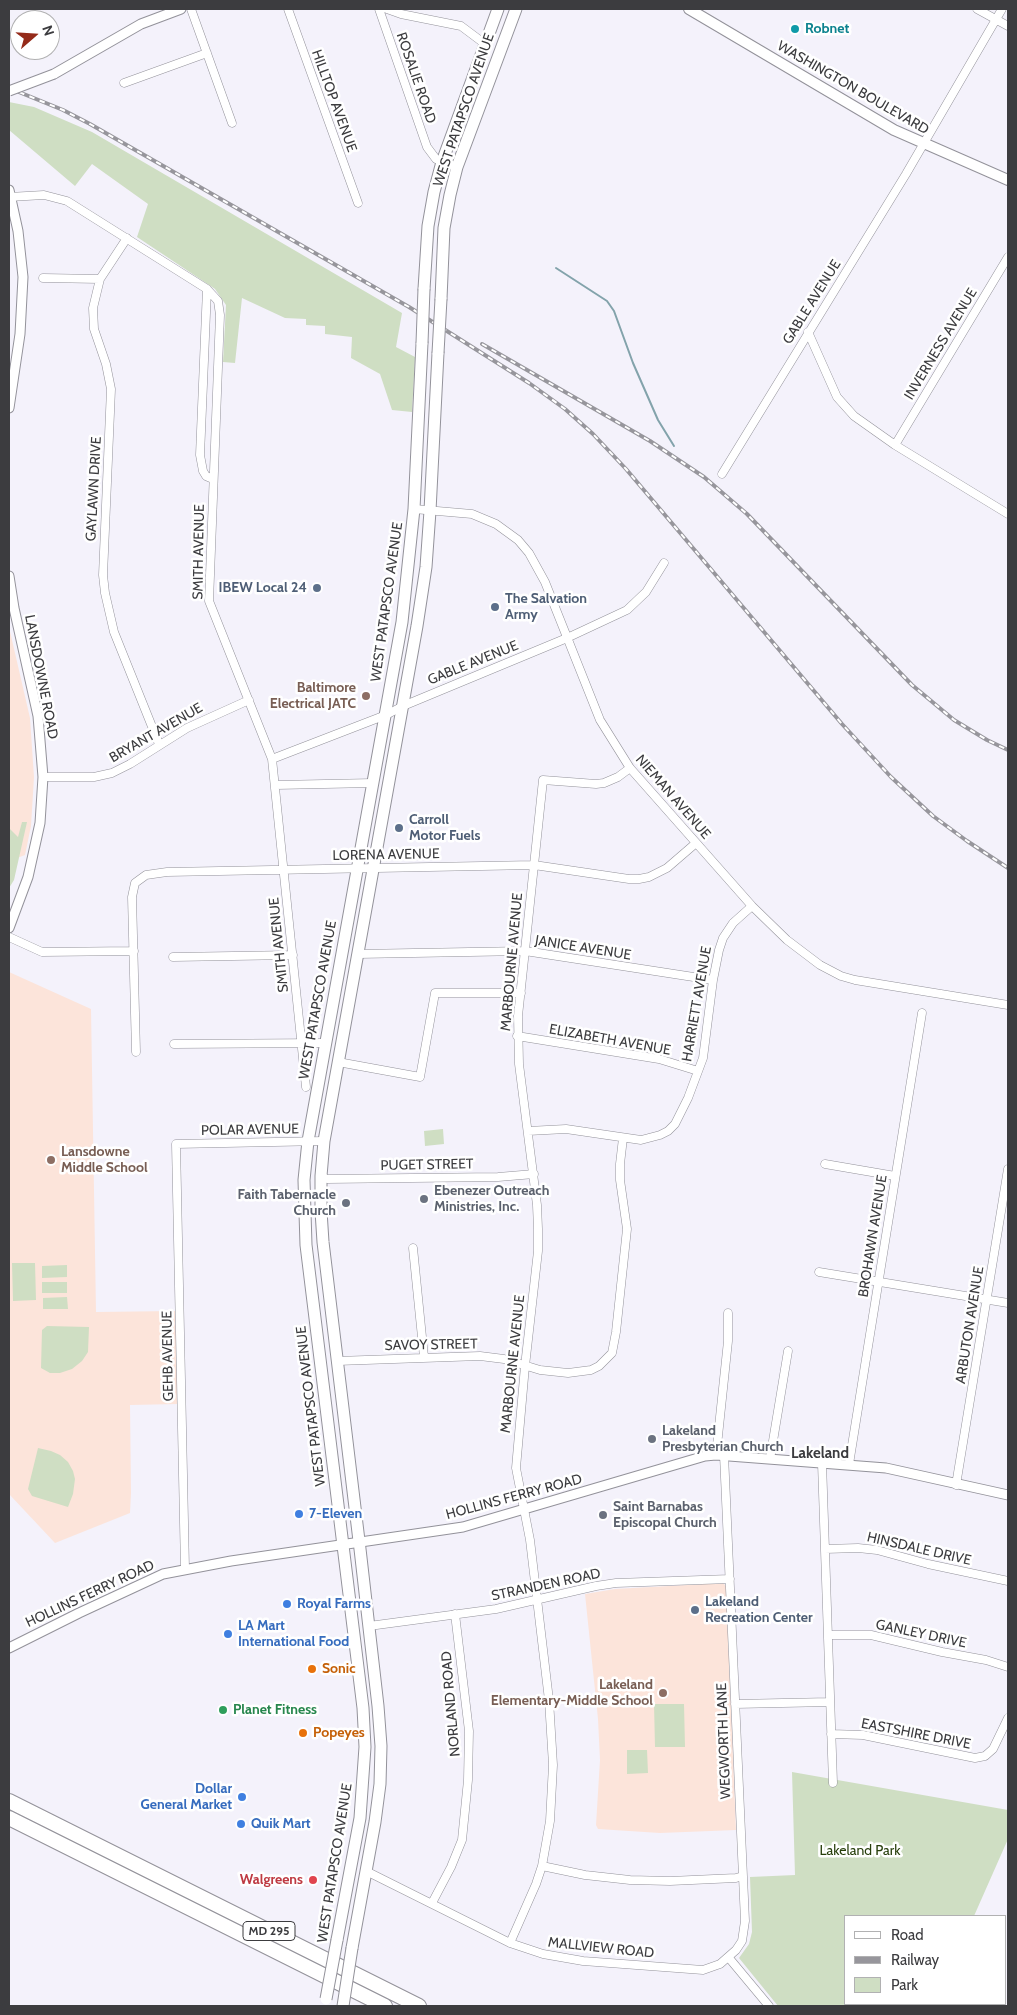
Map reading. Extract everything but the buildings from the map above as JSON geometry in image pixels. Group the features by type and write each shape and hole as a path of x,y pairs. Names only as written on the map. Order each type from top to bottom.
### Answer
{"highway":[{"name":"MD 295","path":"9,1801 419,2006"},
{"name":"MD 295","path":"9,1818 385,2006"}],"main road":[{"name":"WEST PATAPSCO AVENUE","path":"326,2003 360,1818 365,1747 353,1628 306,1245 304,1180 308,1141 325,1043 402,622 414,509 428,226 442,162 498,9"},
{"name":"WEST PATAPSCO AVENUE","path":"342,2006 380,1784 381,1746 360,1543 323,1242 321,1176 324,1141 422,596 430,511 444,228 457,167 516,9"},
{"name":"WASHINGTON BOULEVARD","path":"689,9 894,130 1008,180"},
{"path":"353,1628 361,1631 365,1662 369,1668 374,1669"},
{"path":"352,1863 358,1871 347,1937 352,1948"}],"street":[{"path":"9,91 54,74 141,24 181,9"},
{"path":"191,9 232,123"},
{"name":"HILLTOP AVENUE","path":"288,9 358,203"},
{"name":"ROSALIE ROAD","path":"379,9 423,138 431,154 442,162"},
{"path":"387,9 401,14 461,26 485,44"},
{"path":"977,9 1008,26"},
{"name":"GABLE AVENUE","path":"722,474 924,144 1002,9"},
{"path":"124,83 207,53"},
{"path":"442,162 457,167"},
{"path":"9,408 20,334 23,277 18,232 10,195"},
{"name":"SMITH AVENUE","path":"10,195 44,195 68,201 207,289 218,301 220,315 209,601 272,759 306,1087"},
{"name":"GAYLAWN DRIVE","path":"128,238 100,279 94,299 92,320 109,375 111,404 103,556 105,593 114,632 159,744"},
{"name":"INVERNESS AVENUE","path":"895,445 1008,257"},
{"path":"43,278 100,279"},
{"path":"207,289 200,455 203,471 206,476 213,480"},
{"path":"808,332 832,387 842,404 867,426 895,445 1008,514"},
{"name":"NIEMAN AVENUE","path":"414,509 461,512 480,516 496,524 518,540 538,569 600,720 630,768 752,906 770,925 797,948 820,965 841,976 875,985 1008,1005"},
{"name":"GABLE AVENUE","path":"272,759 386,715 403,706 567,638 634,606 646,592 664,563"},
{"name":"LANSDOWNE ROAD","path":"9,576 11,608 38,716 43,777 40,823 28,878 9,928"},
{"name":"BRYANT AVENUE","path":"43,777 81,778 103,776 130,764 159,744 200,721 249,700"},
{"name":"MARBOURNE AVENUE","path":"510,1943 542,1866 550,1812 552,1733 530,1540 516,1468 538,1251 534,1174 517,1036 525,951 543,780 596,784 612,780 630,768"},
{"path":"276,785 373,783"},
{"name":"LORENA AVENUE","path":"136,1052 133,889 140,878 146,875 167,872 534,865 639,879 649,877 666,868 696,843"},
{"name":"HARRIETT AVENUE","path":"623,1138 641,1140 660,1135 668,1131 680,1116 698,1071 705,1043 718,950 733,923 752,906"},
{"path":"9,937 42,952 134,951"},
{"name":"JANICE AVENUE","path":"358,954 525,951 713,980"},
{"path":"173,957 293,955"},
{"path":"338,1062 420,1077 435,993 521,993"},
{"name":"BROHAWN AVENUE","path":"849,1464 922,1012"},
{"name":"ELIZABETH AVENUE","path":"517,1036 659,1059 698,1071"},
{"path":"174,1044 325,1043"},
{"path":"528,1131 566,1129 623,1138"},
{"name":"SAVOY STREET","path":"337,1361 480,1356 504,1359 554,1373 579,1372 598,1366 612,1352 615,1343 627,1229 620,1172 623,1138"},
{"name":"POLAR AVENUE","path":"176,1144 324,1141"},
{"name":"GEHB AVENUE","path":"176,1144 185,1569"},
{"path":"825,1164 896,1176"},
{"name":"ARBUTON AVENUE","path":"956,1485 1008,1169"},
{"name":"PUGET STREET","path":"321,1176 327,1178 488,1177 534,1174"},
{"path":"412,1248 424,1357"},
{"path":"819,1272 1008,1303"},
{"name":"WEGWORTH LANE","path":"728,1313 728,1341 720,1455 730,1578 745,1931 742,1941 729,1958"},
{"path":"770,1459 788,1351"},
{"name":"HOLLINS FERRY ROAD","path":"9,1648 163,1574 185,1569 463,1527 693,1459 720,1455 849,1464 903,1470 956,1485 1008,1495"},
{"path":"822,1463 833,1783"},
{"name":"HINSDALE DRIVE","path":"825,1549 858,1548 877,1550 928,1564 1008,1580"},
{"name":"STRANDEN ROAD","path":"369,1626 496,1609 589,1587 616,1583 730,1578"},
{"name":"NORLAND ROAD","path":"432,1903 451,1867 462,1840 468,1789 469,1731 455,1614"},
{"name":"GANLEY DRIVE","path":"828,1635 871,1635 942,1652 986,1660 1008,1667"},
{"path":"735,1704 830,1702"},
{"name":"EASTSHIRE DRIVE","path":"831,1734 863,1735 975,1758 985,1756 993,1750 1007,1720"},
{"path":"542,1866 585,1875 630,1880 670,1881 736,1878 742,1876"},
{"name":"MALLVIEW ROAD","path":"366,1871 510,1943 525,1949 562,1958 692,1969 712,1968 729,1958"},
{"path":"729,1958 769,2006"}],"shaded area":[{"path":"9,627 30,718 34,777 31,826 25,855 9,861"},
{"name":"Lansdowne Middle School","path":"9,972 91,1009 96,1312 175,1311 178,1404 130,1405 130,1513 55,1543 9,1494"},
{"name":"Lakeland Elementary-Middle School","path":"723,1583 726,1586 736,1830 660,1833 598,1829 596,1825 600,1760 598,1719 585,1594 615,1589"}],"green space":[{"path":"9,102 34,107 92,132 402,313 396,347 415,357 412,412 392,410 380,374 351,358 352,337 325,334 325,326 306,325 306,319 285,318 242,298 235,363 223,362 226,305 215,289 137,237 148,204 92,164 75,186 9,130"},
{"path":"22,822 27,822 14,880 9,888 9,828 18,837"},
{"path":"443,1129 444,1144 425,1146 424,1131"},
{"path":"12,1263 35,1263 36,1300 13,1301"},
{"path":"67,1265 67,1277 42,1278 42,1266"},
{"path":"42,1282 67,1282 67,1293 42,1293"},
{"path":"67,1297 68,1309 43,1309 43,1298"},
{"path":"47,1326 89,1327 88,1352 82,1361 72,1369 60,1373 50,1373 41,1368 42,1330"},
{"path":"38,1448 60,1455 68,1462 73,1471 75,1479 73,1494 68,1507 32,1496 28,1489"},
{"path":"654,1704 684,1704 685,1747 655,1747"},
{"path":"627,1750 647,1750 648,1773 627,1774"},
{"name":"Lakeland Park","path":"792,1772 1008,1810 1008,1839 974,1915 844,1915 844,2005 934,2006 778,2006 739,1958 749,1944 752,1932 750,1877 795,1875"}],"waterway":[{"path":"556,268 607,301 614,311 633,363 658,420 674,446"}],"railway":[{"path":"9,88 63,110 90,124 409,307 529,383 565,409 593,434 626,469 842,724 891,777 933,816 1008,868"},
{"path":"482,344 650,441 704,477 747,514 912,685 954,720 1008,750"}],"place":[{"name":"Robnet","path":"795,29"},
{"name":"IBEW Local 24","path":"317,588"},
{"name":"The Salvation Army","path":"495,607"},
{"name":"Baltimore Electrical JATC","path":"366,696"},
{"name":"Carroll Motor Fuels","path":"399,828"},
{"name":"Lansdowne Middle School","path":"51,1160"},
{"name":"Ebenezer Outreach Ministries, Inc.","path":"424,1199"},
{"name":"Faith Tabernacle Church","path":"346,1203"},
{"name":"Lakeland Presbyterian Church","path":"652,1439"},
{"name":"7-Eleven","path":"299,1514"},
{"name":"Saint Barnabas Episcopal Church","path":"603,1515"},
{"name":"Royal Farms","path":"287,1604"},
{"name":"Lakeland Recreation Center","path":"695,1610"},
{"name":"LA Mart International Food","path":"228,1634"},
{"name":"Sonic","path":"312,1669"},
{"name":"Lakeland Elementary-Middle School","path":"663,1693"},
{"name":"Planet Fitness","path":"223,1710"},
{"name":"Popeyes","path":"303,1733"},
{"name":"Dollar General Market","path":"242,1797"},
{"name":"Quik Mart","path":"241,1824"},
{"name":"Walgreens","path":"313,1880"}],"district":[{"name":"Lakeland","path":"820,1454"}]}
